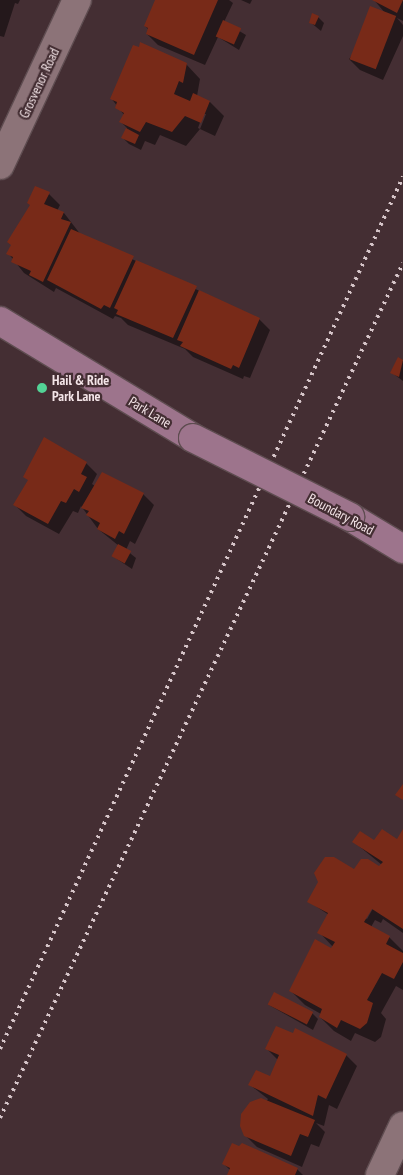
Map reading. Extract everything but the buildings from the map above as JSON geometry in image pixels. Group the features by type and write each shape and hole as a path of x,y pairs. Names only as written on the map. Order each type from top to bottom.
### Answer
{"main road":[{"name":"Park Lane","path":"0,321 193,438 278,482"},
{"name":"Boundary Road","path":"278,482 350,517 403,549"}],"street":[{"name":"Grosvenor Road","path":"0,165 78,0"},
{"path":"380,1175 403,1126"}],"railway":[{"path":"0,1049 403,177"},
{"path":"0,1118 403,263"}],"place":[{"name":"Hail & Ride Park Lane","path":"42,388"}]}
